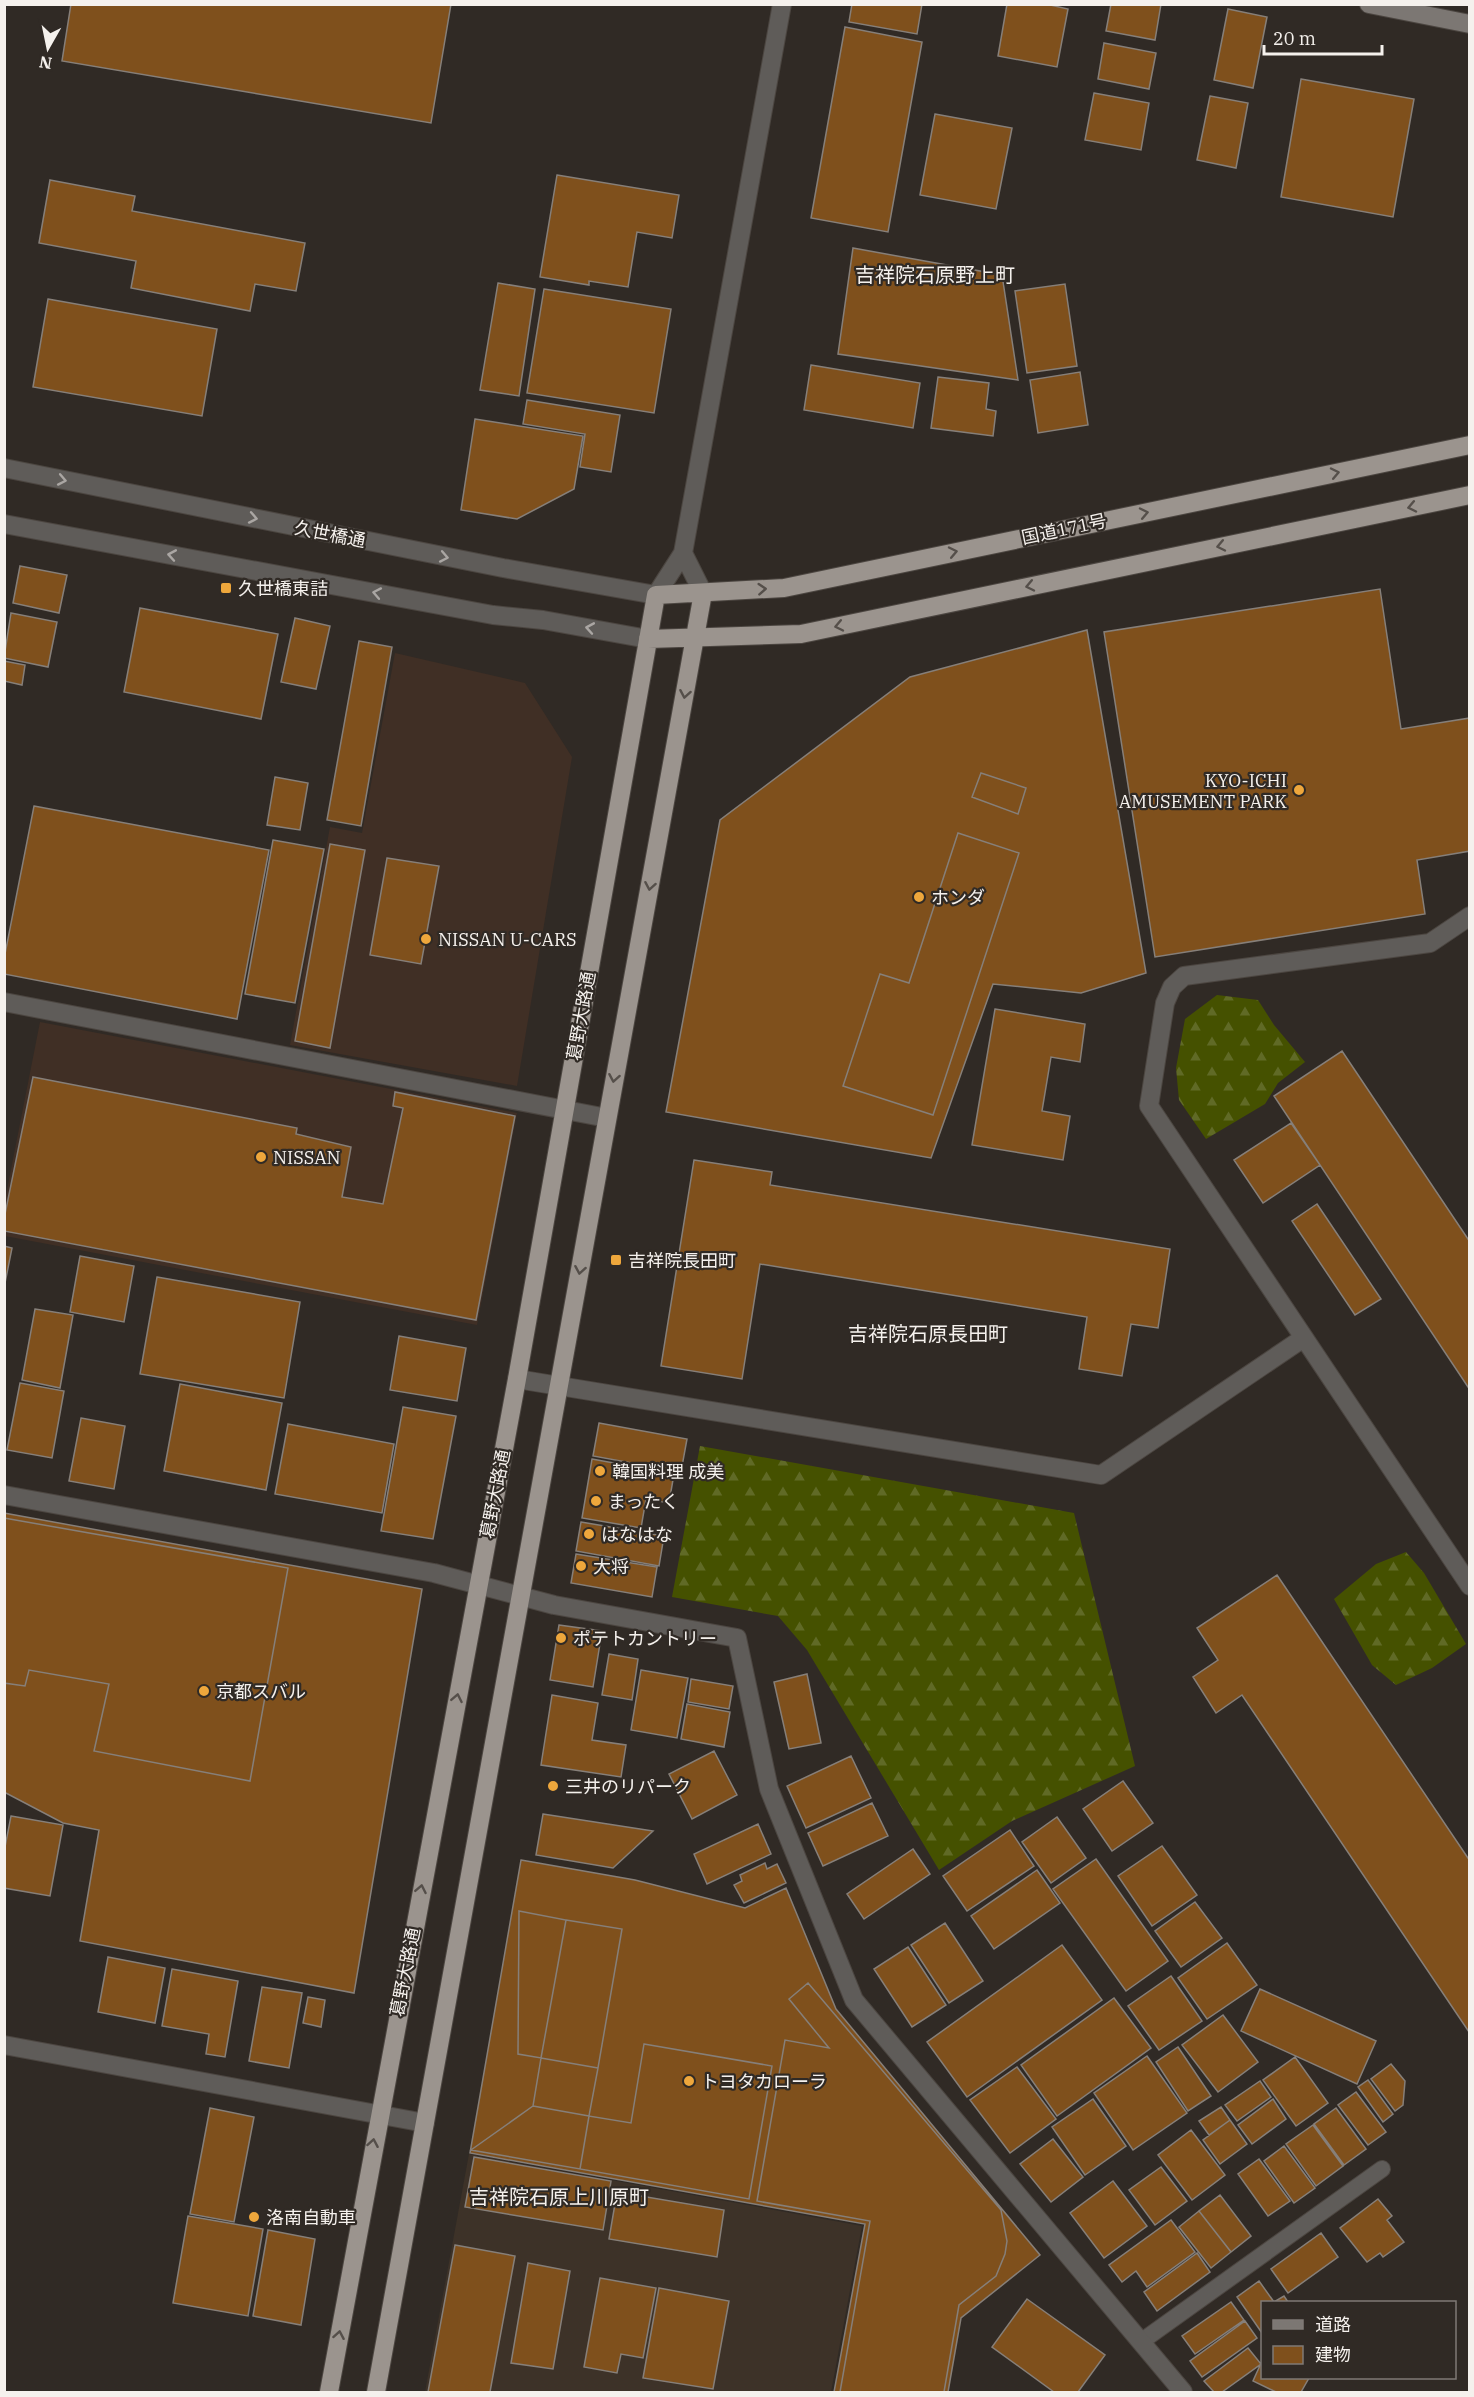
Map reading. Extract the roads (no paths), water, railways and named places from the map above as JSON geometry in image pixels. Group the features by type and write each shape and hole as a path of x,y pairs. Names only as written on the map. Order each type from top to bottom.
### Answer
{"highway":[{"name":"国道171号","path":"656,595 784,588 1470,445"},
{"path":"648,639 801,634 1470,495"},
{"path":"375,2392 703,593"},
{"name":"葛野大路通","path":"329,2392 517,1379 656,595"}],"main road":[{"path":"1368,4 1470,24"}],"street":[{"path":"656,595 683,553 782,4"},
{"name":"久世橋通","path":"4,468 503,568 656,595"},
{"path":"4,524 493,615 543,620 648,639"},
{"path":"683,553 703,593"},
{"path":"1470,916 1430,943 1184,976 1172,987 1165,1003 1149,1106 1302,1340 1470,1586"},
{"path":"4,1002 607,1118"},
{"path":"517,1379 1101,1475 1302,1340"},
{"path":"4,1495 422,1571 554,1605 737,1638 769,1789 854,2000 1183,2392"},
{"path":"4,2045 425,2122"}],"lane":[{"path":"1142,2341 1382,2169"}],"place":[{"name":"久世橋東詰","path":"226,588"},
{"name":"KYO-ICHI AMUSEMENT PARK","path":"1299,790"},
{"name":"ホンダ","path":"919,897"},
{"name":"NISSAN U-CARS","path":"426,939"},
{"name":"NISSAN","path":"261,1157"},
{"name":"吉祥院長田町","path":"616,1260"},
{"name":"韓国料理 成美","path":"600,1471"},
{"name":"まったく","path":"596,1501"},
{"name":"はなはな","path":"589,1534"},
{"name":"大将","path":"581,1566"},
{"name":"ポテトカントリー","path":"561,1638"},
{"name":"京都スバル","path":"204,1691"},
{"name":"三井のリパーク","path":"553,1786"},
{"name":"トヨタカローラ","path":"689,2081"},
{"name":"洛南自動車","path":"254,2217"}],"district":[{"name":"吉祥院石原野上町","path":"935,274"},
{"name":"吉祥院石原長田町","path":"928,1333"},
{"name":"吉祥院石原上川原町","path":"559,2196"}]}
